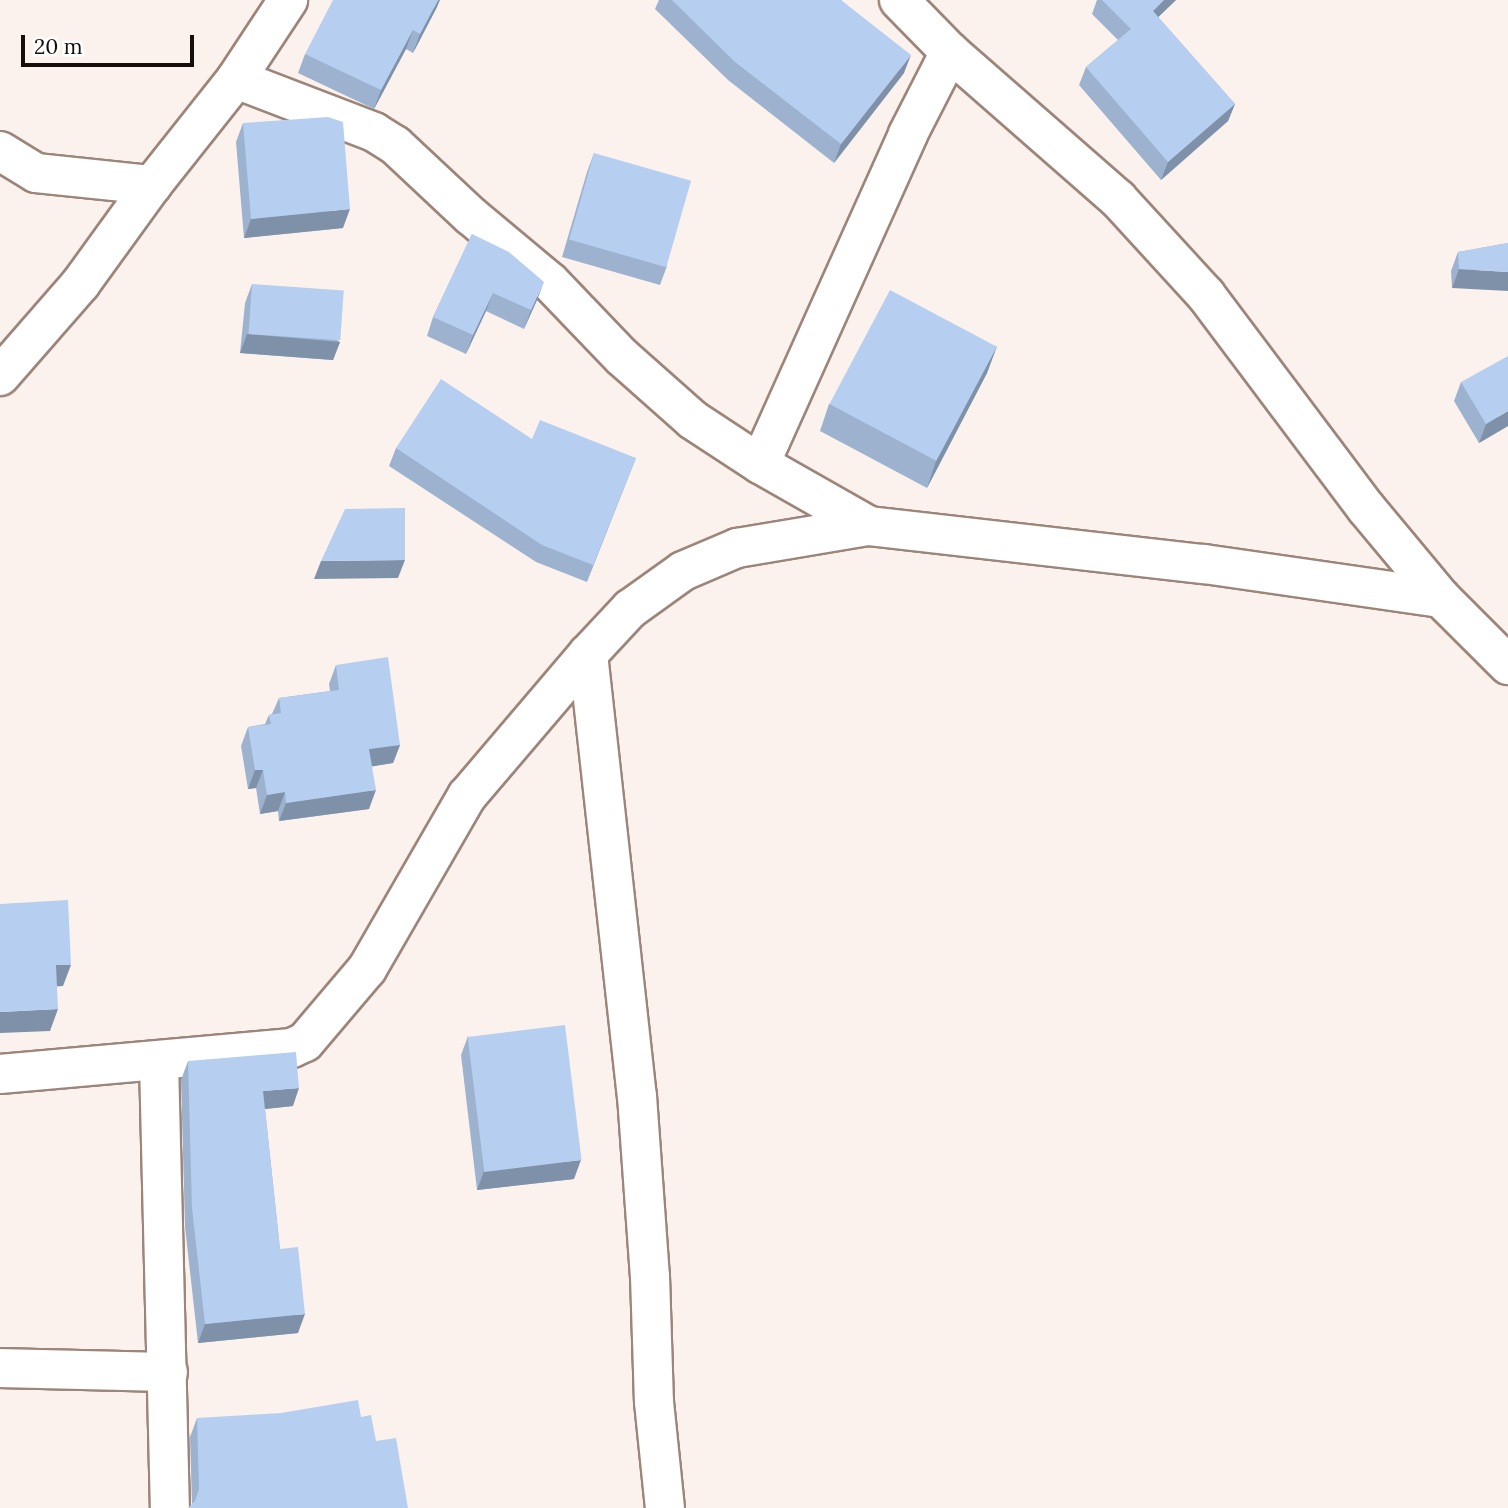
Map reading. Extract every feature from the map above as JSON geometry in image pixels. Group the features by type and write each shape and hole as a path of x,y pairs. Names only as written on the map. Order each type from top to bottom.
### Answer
{"street":[{"path":"0,376 81,283 152,185 236,79 288,0"},
{"path":"904,2 950,52 1118,199 1206,295 1366,508 1454,610 1508,665"},
{"path":"760,464 908,134 950,52"},
{"path":"236,79 374,132 395,145 471,216 550,282 622,357 693,419 760,464 869,526"},
{"path":"0,152 36,173 152,185"},
{"path":"0,1074 159,1062 292,1048 305,1042 367,969 467,796 588,653 630,609 683,570 737,548 869,526 1204,564 1454,610 1508,626"},
{"path":"588,653 637,1096 650,1276 654,1402 665,1508"},
{"path":"159,1062 170,1508"},
{"path":"0,1368 168,1372"}],"building":[{"path":"333,0 438,0 420,34 413,30 381,90 305,54"},
{"path":"672,0 841,0 911,55 841,144 735,62"},
{"path":"1102,0 1164,0 1153,11 1235,104 1168,162 1086,67 1131,29"},
{"path":"328,117 343,122 350,209 251,219 243,123"},
{"path":"594,153 691,181 666,267 569,240"},
{"path":"472,234 509,252 544,282 531,310 493,293 473,335 433,317"},
{"path":"1508,243 1508,272 1459,269 1458,252"},
{"path":"252,284 344,290 340,340 249,334"},
{"path":"890,290 997,347 936,461 829,404"},
{"path":"1508,356 1508,411 1486,424 1461,382"},
{"path":"441,379 532,439 540,420 636,458 593,565 542,545 396,448"},
{"path":"405,508 405,560 321,561 345,509"},
{"path":"388,657 400,745 369,749 376,790 286,803 285,792 267,795 263,770 255,770 248,727 271,724 269,715 281,713 279,698 339,690 336,665"},
{"path":"68,900 71,965 56,965 58,1009 0,1012 0,904"},
{"path":"565,1025 582,1160 484,1172 468,1037"},
{"path":"296,1052 299,1088 263,1091 280,1249 298,1247 305,1314 205,1324 192,1208 188,1061"},
{"path":"358,1400 361,1417 371,1415 376,1441 396,1438 408,1508 188,1508 195,1501 199,1489 197,1418 281,1413"}]}
